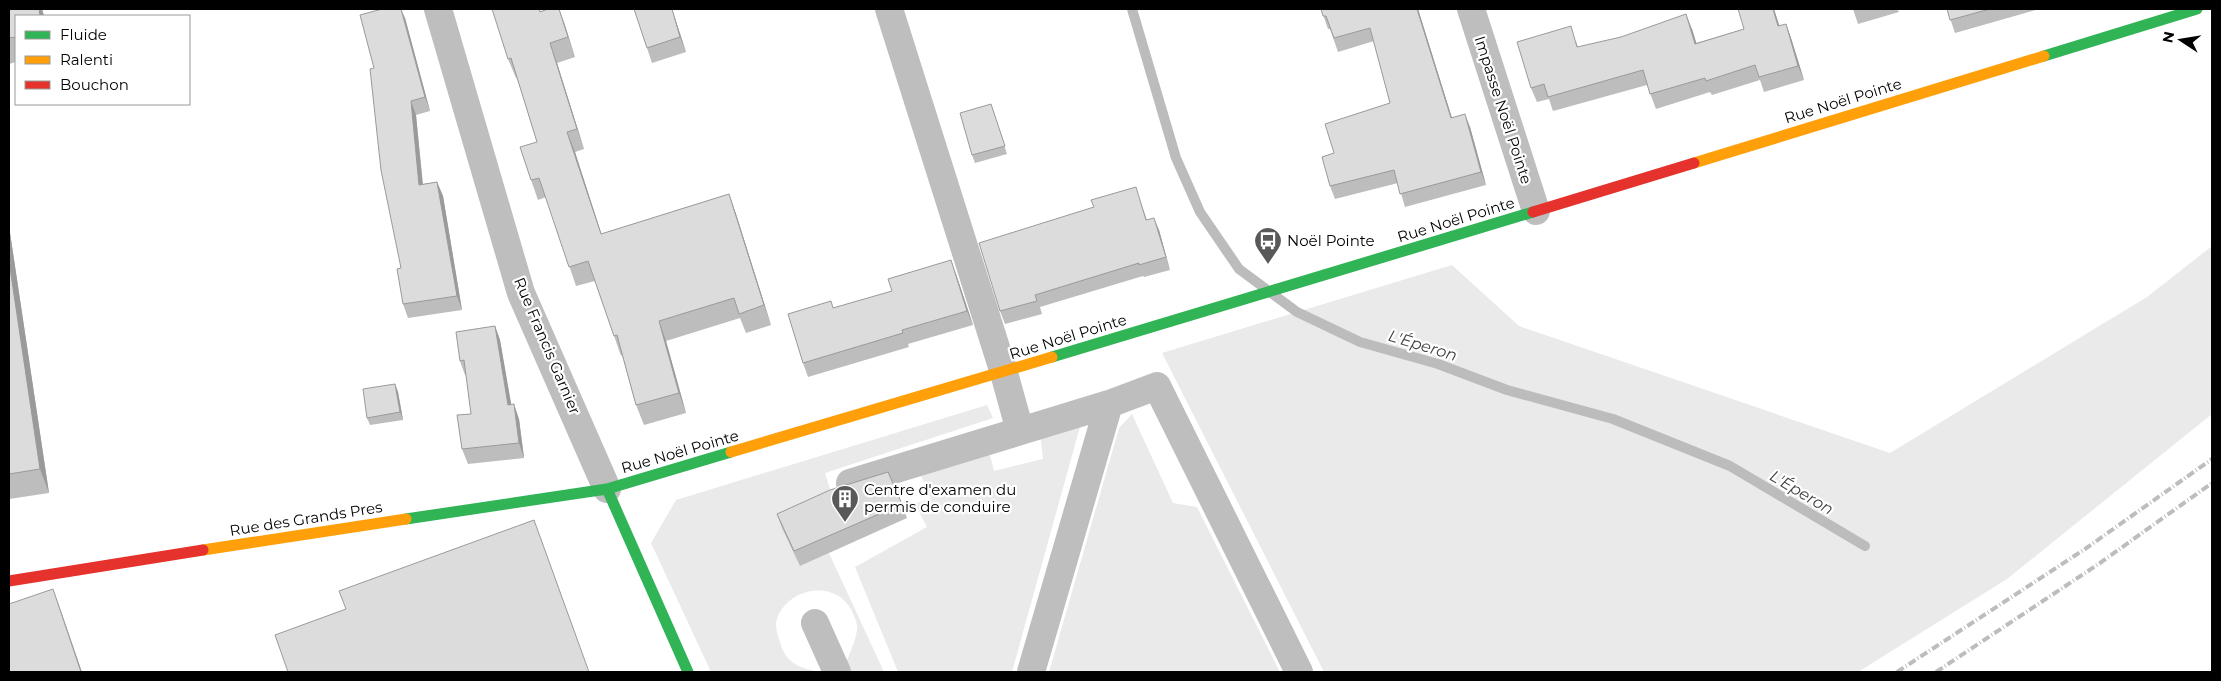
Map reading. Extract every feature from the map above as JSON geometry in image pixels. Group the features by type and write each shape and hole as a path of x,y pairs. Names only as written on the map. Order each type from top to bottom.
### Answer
{"street":[{"name":"Rue Francis Garnier","path":"438,9 521,293 688,672"},
{"path":"890,9 1004,373 1020,430"},
{"name":"Impasse Noël Pointe","path":"1471,9 1536,211"},
{"name":"Rue Noël Pointe","path":"607,489 1004,373 2197,9"},
{"path":"850,483 1108,404 1157,386 1299,672"},
{"path":"1031,672 1108,404"},
{"name":"Rue des Grands Pres","path":"9,581 328,530 607,489"},
{"path":"815,623 837,672"}],"shaded area":[{"path":"2212,246 2212,414 2007,579 1858,672 1324,672 1162,353 1452,265 1519,326 1890,453 2147,297"},
{"path":"987,405 993,418 825,473 835,505 800,566 829,553 884,672 848,672 845,666 856,634 857,624 855,617 845,601 836,594 814,591 803,593 793,598 784,606 778,616 776,626 783,649 790,660 800,667 820,672 711,672 651,543 676,500"},
{"path":"1132,414 1173,503 1197,507 1280,672 1049,672 1119,428"},
{"path":"1083,416 1012,672 898,672 855,567 927,527 915,504 931,498 918,469 988,447 994,471 1043,459 1040,432"}],"building":[{"path":"9,9 39,9 40,15 15,15 15,37 9,38"},
{"path":"382,9 401,9 425,97 411,101 419,185 437,182 457,296 403,304 397,269 401,268 381,170 370,69 374,68 360,15"},
{"path":"492,9 539,9 540,12 548,9 559,9 568,37 550,43 577,129 567,132 601,234 729,194 764,305 739,314 734,298 659,321 679,393 636,405 617,335 614,336 588,261 569,267 539,178 531,180 520,147 537,142 511,58 508,59"},
{"path":"634,9 672,9 680,37 647,48"},
{"path":"1321,9 1417,9 1451,118 1465,114 1481,172 1400,194 1394,170 1330,186 1322,157 1334,153 1325,124 1390,103 1370,28 1334,38 1326,16 1323,16"},
{"path":"1738,9 1773,9 1778,26 1786,24 1798,66 1759,77 1755,65 1706,81 1705,78 1650,94 1643,70 1548,97 1544,84 1531,88 1517,42 1571,26 1577,47 1621,37 1686,14 1695,44 1744,29"},
{"path":"1947,9 1990,9 1950,20"},
{"path":"991,104 1005,146 972,155 960,113"},
{"path":"1136,187 1146,220 1154,218 1166,257 1139,265 1139,263 1035,295 1037,301 1000,311 979,243 1094,207 1091,200"},
{"path":"951,260 967,311 902,330 903,333 803,363 788,314 831,301 833,308 892,291 888,279"},
{"path":"9,261 40,469 9,474"},
{"path":"495,326 508,405 514,404 519,443 462,449 457,415 471,414 464,360 460,361 456,332"},
{"path":"395,384 400,412 367,418 363,389"},
{"name":"Centre d'examen du permis de conduire","path":"888,472 902,504 794,551 777,514 830,490"},
{"path":"534,520 589,672 288,672 275,635 346,609 339,591"},
{"path":"53,589 81,672 9,672 9,604"}],"waterway":[{"name":"L'Éperon","path":"1132,9 1176,158 1200,212 1239,269 1297,312 1360,342 1438,364 1507,390 1613,419 1730,466 1865,546"}],"railway":[{"path":"1897,672 2085,549 2212,459"},
{"path":"1936,672 2100,563 2212,483"}],"traffic: fast":[{"path":"2044,56 2197,9"},
{"path":"1052,357 1533,212"},
{"path":"406,519 607,489 731,452"},
{"path":"607,489 688,672"}],"traffic: slow":[{"path":"1694,163 2044,56"},
{"path":"731,452 1052,357"},
{"path":"203,550 406,519"}],"traffic: jam":[{"path":"1533,212 1694,163"},
{"path":"9,581 203,550"}],"place":[{"name":"Noël Pointe","path":"1268,265"},
{"name":"Centre d'examen du permis de conduire","path":"845,523"}]}
